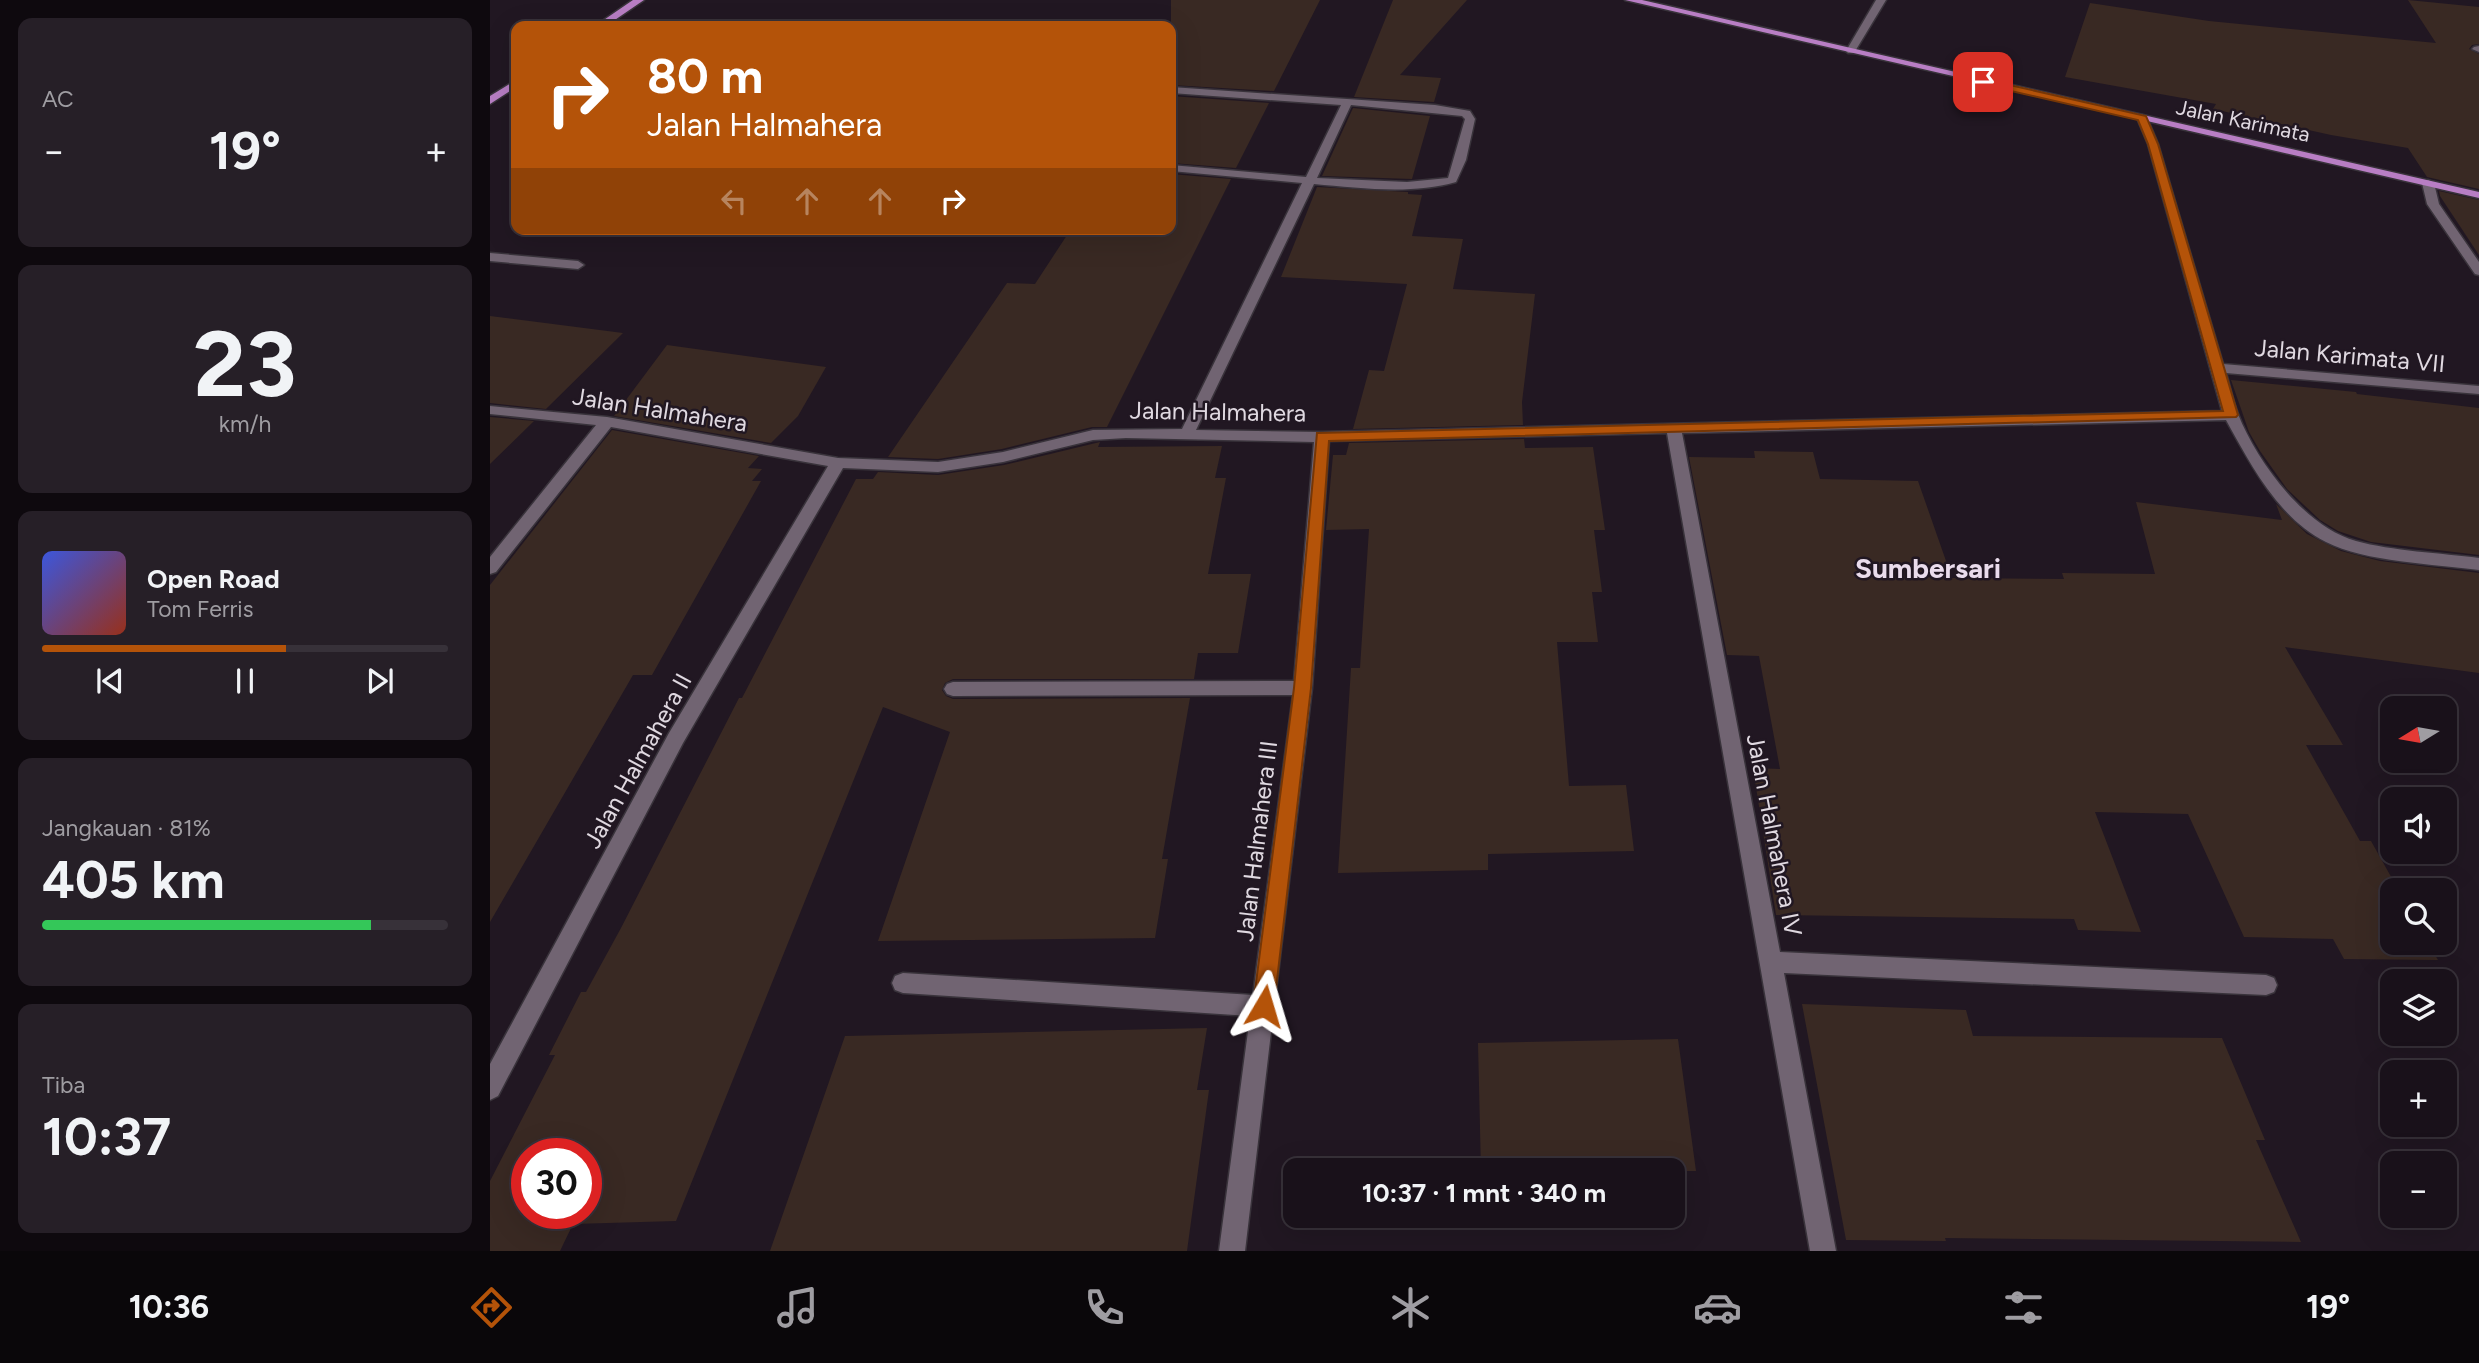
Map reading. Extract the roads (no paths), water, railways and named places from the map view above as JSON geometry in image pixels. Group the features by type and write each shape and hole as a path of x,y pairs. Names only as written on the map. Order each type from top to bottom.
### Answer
{"main road":[{"path":"608,21 639,0"},
{"name":"Jalan Karimata","path":"1630,0 2479,195"},
{"path":"490,101 511,86"}],"street":[{"path":"1851,51 1881,0"},
{"path":"1176,90 1435,108 1466,113 1470,119 1456,170 1451,180 1437,185 1311,180 1176,168"},
{"path":"1186,436 1347,103"},
{"path":"2142,118 2153,144 2231,415 2265,476 2315,530 2337,542 2355,547 2479,564"},
{"path":"2428,183 2433,204 2479,271"},
{"path":"490,257 578,265"},
{"name":"Jalan Karimata VII","path":"2217,368 2479,390"},
{"name":"Jalan Halmahera","path":"490,410 607,422 838,463 938,467 1003,457 1093,435 1126,433 1322,436 2231,415"},
{"path":"490,568 607,422"},
{"name":"Jalan Halmahera IV","path":"1674,429 1721,705 1772,962 1823,1251"},
{"name":"Jalan Halmahera III","path":"1232,1251 1303,688 1322,436"},
{"name":"Jalan Halmahera II","path":"490,1088 676,738 838,463"},
{"path":"953,689 1303,688"},
{"path":"1772,962 2266,985"},
{"path":"902,983 1264,1006"}],"district":[{"name":"Sumbersari","path":"1928,568"}]}
